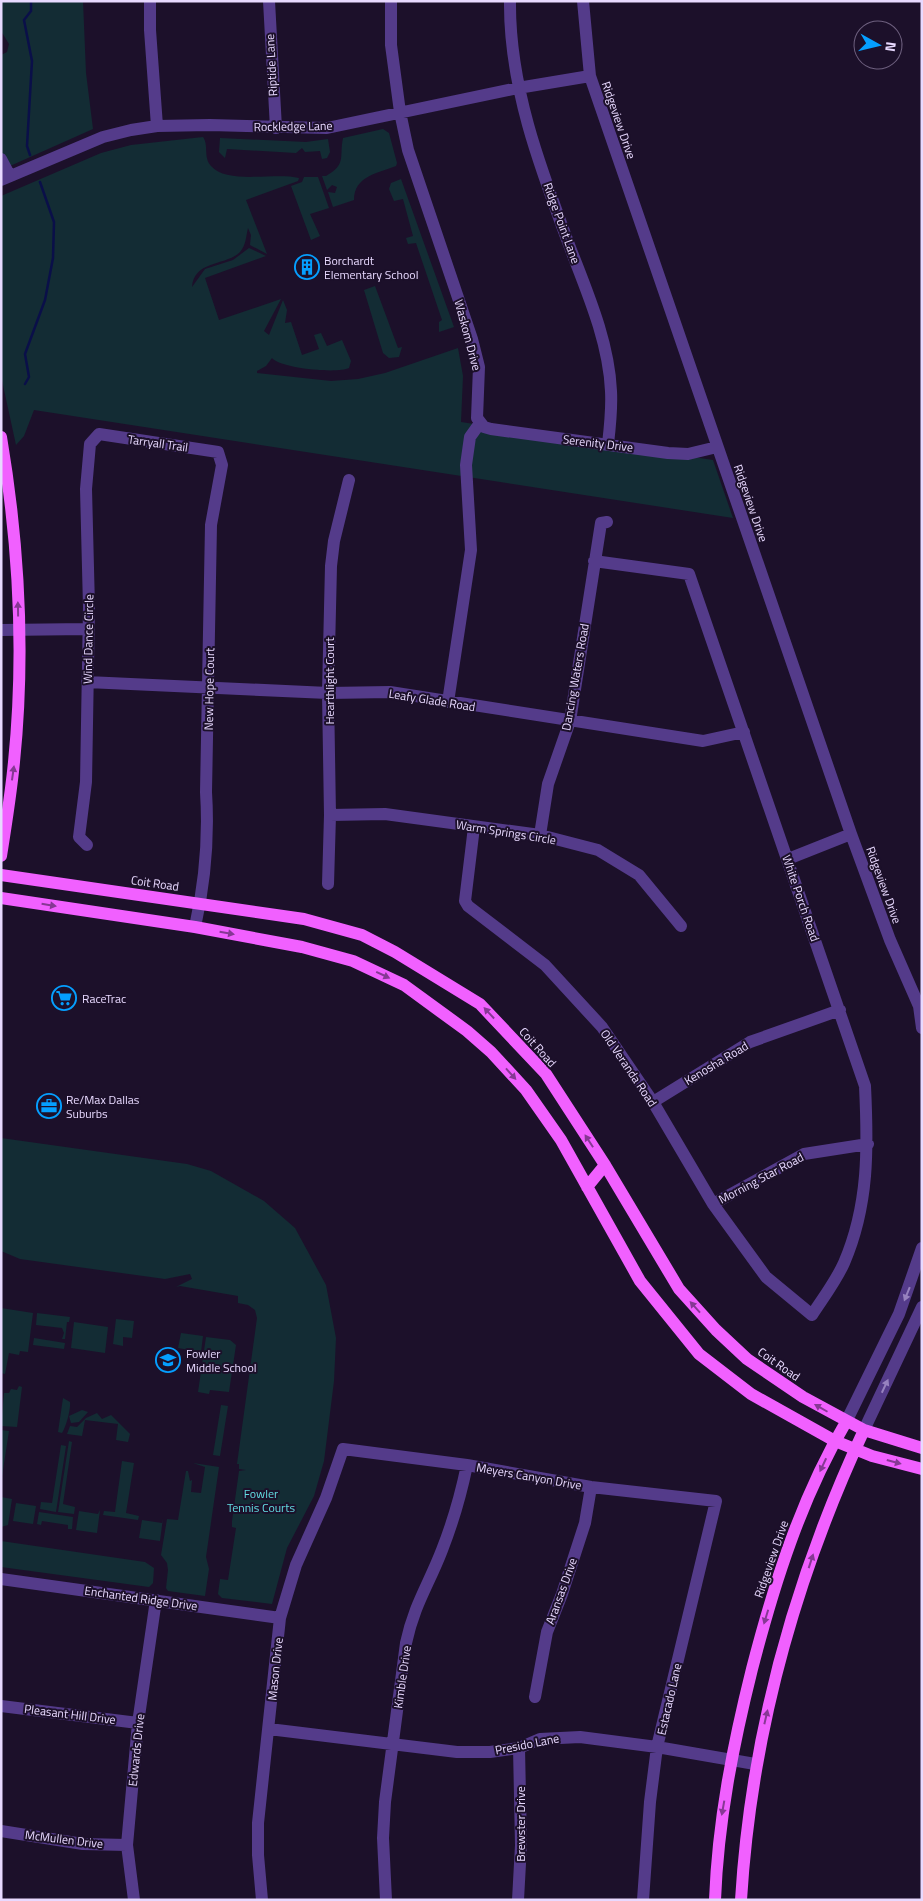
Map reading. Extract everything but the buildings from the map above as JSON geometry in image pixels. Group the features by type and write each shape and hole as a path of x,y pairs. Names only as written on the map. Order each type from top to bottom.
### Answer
{"main road":[{"path":"1,437 10,487 17,570 18,630 18,693 14,762 1,856"},
{"name":"Coit Road","path":"1,876 304,919 362,935 395,952 480,1004 546,1074 605,1165 679,1289 716,1330 747,1359 803,1397 846,1422 864,1430 922,1448"},
{"path":"1,898 195,927 331,954 353,961 404,985 468,1031 506,1068 548,1120 640,1281 699,1354 751,1394 835,1441 855,1450 922,1469"},
{"path":"578,1172 605,1165"},
{"path":"587,1187 605,1165"},
{"name":"Ridgeview Drive","path":"715,1900 721,1821 731,1760 762,1629 779,1574 811,1490 846,1422"},
{"path":"741,1900 743,1858 755,1764 784,1643 824,1521 864,1430"}],"street":[{"path":"150,1 150,30 157,126"},
{"name":"Riptide Lane","path":"269,1 276,128"},
{"name":"Waskom Drive","path":"391,1 391,45 400,112 408,150 462,305 474,348 479,367 476,412 480,423"},
{"name":"Ridge Point Lane","path":"510,1 512,54 518,88 551,197 582,277 606,356 612,391 608,444"},
{"name":"Ridgeview Drive","path":"583,1 590,76 851,834 890,940 920,1008 922,1028"},
{"name":"Rockledge Lane","path":"11,176 103,137 157,126 210,125 327,128 518,88 590,76"},
{"path":"1,160 11,176"},
{"path":"448,702 471,550 466,465 470,437 480,423"},
{"name":"Serenity Drive","path":"480,423 491,430 688,454 717,447"},
{"name":"Tarryall Trail","path":"99,434 218,452"},
{"name":"Wind Dance Circle","path":"87,845 79,837 86,782 88,629 86,489 90,444 99,434"},
{"name":"New Hope Court","path":"195,927 206,869 209,826 206,792 211,525 222,465 218,452"},
{"name":"Hearthlight Court","path":"328,884 330,815 328,693 331,566 334,541 349,480"},
{"name":"Dancing Waters Road","path":"540,835 548,784 570,721 601,523 607,522"},
{"name":"White Porch Road","path":"594,561 689,574 865,1086 868,1144 864,1200 844,1263 812,1315"},
{"path":"1,630 88,629"},
{"name":"Leafy Glade Road","path":"87,682 328,693 390,692 703,741 744,732"},
{"name":"Warm Springs Circle","path":"330,815 385,814 540,835 598,850 639,875 681,926"},
{"name":"Old Veranda Road","path":"474,827 465,901 551,972 602,1027 653,1102 713,1204 766,1277 812,1315"},
{"path":"788,859 851,834"},
{"name":"Kenosha Road","path":"653,1102 750,1042 840,1010"},
{"name":"Morning Star Road","path":"713,1204 804,1154 868,1144"},
{"name":"Ridgeview Drive","path":"846,1422 899,1314 922,1248"},
{"path":"864,1430 922,1307"},
{"name":"Meyers Canyon Drive","path":"343,1449 466,1465 591,1487 716,1501"},
{"name":"Mason Drive","path":"262,1900 258,1855 258,1823 280,1618 296,1565 319,1515 343,1449"},
{"name":"Kimble Drive","path":"386,1900 383,1838 392,1745 411,1621 422,1591 441,1552 459,1504 466,1465"},
{"name":"Aransas Drive","path":"535,1697 547,1632 562,1594 585,1523 591,1487"},
{"name":"Estacado Lane","path":"644,1900 650,1802 657,1746 716,1501"},
{"name":"Enchanted Ridge Drive","path":"1,1579 280,1618"},
{"name":"Edwards Drive","path":"134,1900 126,1845 138,1722 156,1600"},
{"name":"Pleasant Hill Drive","path":"1,1706 138,1722"},
{"name":"Presido Lane","path":"268,1729 457,1752 490,1752 519,1748 540,1739 580,1737 657,1746 755,1764"},
{"name":"Brewster Drive","path":"518,1900 522,1845 519,1748"},
{"name":"McMullen Drive","path":"1,1831 83,1844 126,1845"}],"green space":[{"path":"1,1 83,1 86,73 93,129 1,170 1,55 7,52 9,44 1,31"},
{"path":"383,129 389,133 397,163 396,166 368,177 358,186 354,200 333,207 328,192 335,193 337,187 332,185 327,190 322,176 333,172 340,164 343,138"},
{"path":"203,137 209,162 218,172 240,177 299,178 298,181 246,200 267,254 250,245 251,235 248,228 245,243 240,252 227,260 204,268 198,272 192,287 205,269 233,260 249,248 266,256 205,278 219,320 281,299 264,331 269,335 283,300 287,310 285,323 291,322 302,355 319,349 314,335 321,333 327,346 342,340 351,361 349,368 343,370 321,370 285,365 272,358 257,373 331,381 358,379 385,373 458,348 463,376 461,422 713,460 733,518 34,410 24,436 16,445 1,376 1,196 101,153 131,145"},
{"path":"220,138 306,142 328,139 330,152 327,158 322,159 320,151 305,152 302,148 296,153 227,149 225,158 219,152"},
{"path":"304,177 318,177 329,208 310,214 320,236 311,240 291,186 302,182"},
{"path":"401,179 454,327 439,332 439,322 442,320 416,243 408,244 406,238 413,236 403,199 394,201 389,189 391,183"},
{"path":"375,286 398,348 402,347 399,357 389,358 383,353 364,290"},
{"name":"Fowler Tennis Courts","path":"1,1138 187,1164 211,1171 264,1201 295,1228 326,1285 336,1338 334,1381 324,1461 314,1496 287,1548 272,1604 222,1598 218,1594 220,1579 228,1580 236,1528 232,1527 232,1521 239,1471 246,1470 239,1469 239,1464 237,1464 257,1318 255,1310 248,1305 238,1303 238,1296 180,1286 176,1287 192,1279 190,1274 165,1279 20,1259 1,1251"},
{"path":"1,1308 33,1313 28,1352 20,1351 19,1355 9,1353 5,1374 1,1373"},
{"path":"37,1313 70,1317 69,1322 67,1322 65,1339 62,1339 64,1333 62,1328 36,1325"},
{"path":"116,1319 134,1321 132,1338 123,1337 123,1346 113,1344"},
{"path":"74,1322 108,1327 105,1353 71,1348"},
{"path":"181,1333 203,1336 201,1352 178,1348"},
{"path":"206,1337 230,1340 236,1345 229,1392 210,1390 209,1394 198,1392"},
{"path":"34,1338 65,1343 64,1349 33,1345"},
{"path":"19,1386 22,1387 17,1427 1,1426 4,1393 9,1393 11,1389 17,1390"},
{"path":"63,1398 70,1402 70,1405 68,1418 62,1433 58,1432"},
{"path":"221,1405 228,1406 220,1456 213,1455"},
{"path":"82,1410 88,1412 79,1422 71,1423 69,1416"},
{"path":"97,1413 102,1419 111,1415 130,1434 128,1442 116,1440 118,1424 85,1420 82,1436 67,1434 70,1426 77,1427 86,1418"},
{"path":"1,1430 9,1431 1,1483"},
{"path":"69,1441 72,1442 63,1504 75,1507 74,1514 58,1512"},
{"path":"61,1445 66,1446 56,1512 40,1509 41,1502 52,1503"},
{"path":"122,1461 134,1463 126,1513 139,1516 138,1520 103,1515 104,1511 115,1512"},
{"path":"193,1463 219,1467 206,1557 209,1569 205,1596 168,1591 166,1588 167,1563 161,1555 167,1519 178,1520 186,1471 188,1471 190,1481 192,1480 191,1492 201,1493 205,1467"},
{"path":"1,1497 12,1499 8,1525 1,1527"},
{"path":"16,1503 36,1506 33,1524 13,1521"},
{"path":"100,1510 97,1533 76,1530 79,1511 98,1514"},
{"path":"39,1512 73,1517 72,1529 68,1529 68,1525 42,1521 41,1525 37,1524"},
{"path":"163,1518 160,1541 139,1538 142,1520 162,1523"},
{"path":"1,1541 145,1562 154,1568 153,1583 149,1587 1,1567"}],"waterway":[{"path":"30,155 27,146 32,61 24,20 31,11 31,1"},
{"path":"25,384 29,377 25,354 45,300 53,258 54,222 40,182"}],"place":[{"name":"Borchardt Elementary School","path":"307,267"},
{"name":"RaceTrac","path":"64,998"},
{"name":"Re/Max Dallas Suburbs","path":"49,1106"},
{"name":"Fowler Middle School","path":"168,1360"}]}
